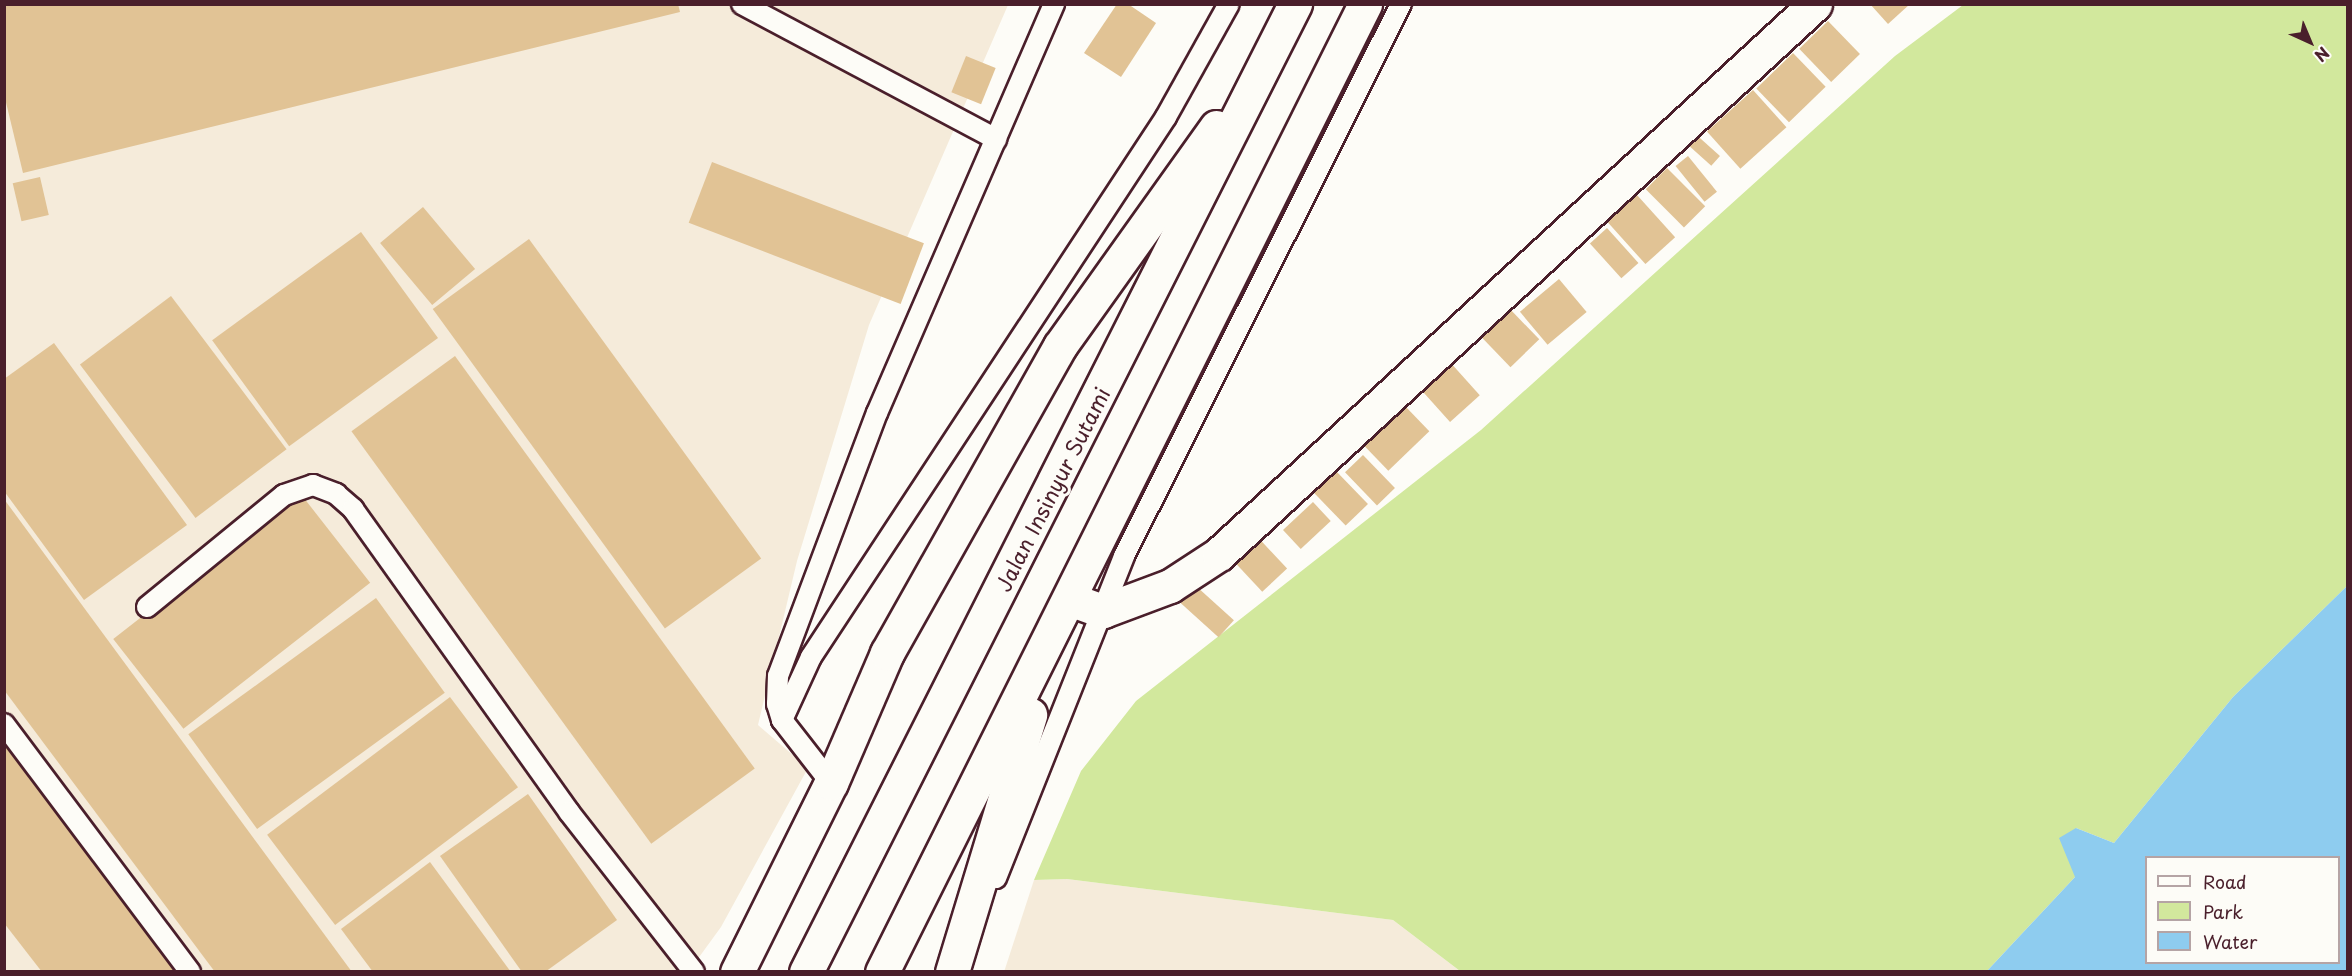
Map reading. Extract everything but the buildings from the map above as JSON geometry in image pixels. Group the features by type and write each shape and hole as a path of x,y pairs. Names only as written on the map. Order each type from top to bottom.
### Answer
{"main road":[{"name":"Jalan Insinyur Sutami","path":"806,972 1295,4"},
{"path":"882,972 1049,647 1365,4"},
{"path":"1072,600 1103,611 1170,586 1237,538 1815,4"},
{"path":"737,972 831,783 887,653 1060,346 1277,42"},
{"path":"952,972 1049,647"}],"lane":[{"path":"742,4 996,139"},
{"path":"831,783 782,720 776,690 782,665 877,413 1054,4"},
{"path":"782,720 811,657 1166,117 1229,4"},
{"path":"958,972 1103,611 1148,508 1401,4"},
{"path":"147,607 284,495 313,485 336,494 353,508 569,812 694,972"},
{"path":"4,724 190,972"}],"shaded area":[{"path":"5,5 1008,5 869,325 797,561 758,725 808,768 721,927 689,971 5,972"},
{"path":"1067,879 1393,920 1460,971 1004,972 1034,880"}],"green space":[{"path":"1963,5 2347,5 2347,586 2233,697 2114,843 2076,828 2075,877 1987,971 1460,971 1393,920 1067,879 1034,880 1081,771 1136,701 1481,430 1895,56"}],"water":[{"path":"2347,586 2347,971 1987,971 2075,877 2059,838 2076,828 2114,843 2233,697"}]}
